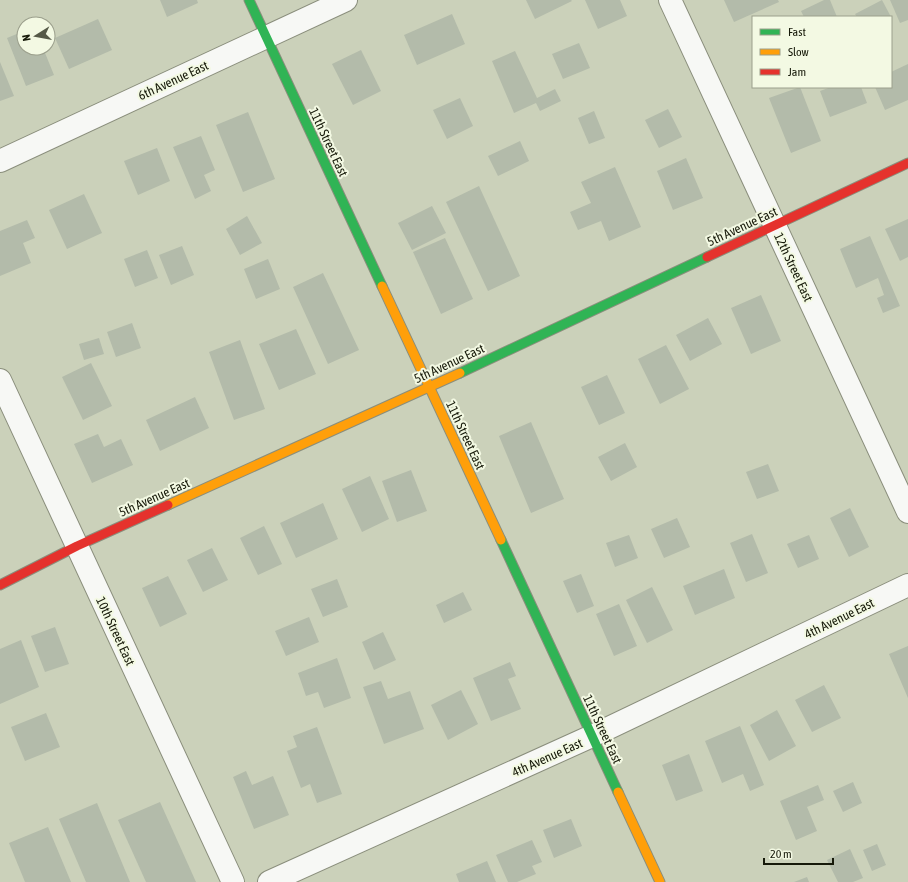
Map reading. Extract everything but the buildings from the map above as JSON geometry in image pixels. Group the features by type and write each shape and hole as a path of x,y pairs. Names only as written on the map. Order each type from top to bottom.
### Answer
{"street":[{"name":"11th Street East","path":"249,0 660,882"},
{"name":"6th Avenue East","path":"0,161 346,0"},
{"name":"12th Street East","path":"670,0 908,512"},
{"name":"5th Avenue East","path":"0,585 77,546 429,387 908,164"},
{"name":"10th Street East","path":"0,380 233,882"},
{"name":"4th Avenue East","path":"269,882 592,736 908,585"}],"traffic: fast":[{"path":"249,0 382,286"},
{"path":"460,373 707,257"},
{"path":"501,540 618,792"}],"traffic: slow":[{"path":"382,286 501,540"},
{"path":"168,505 460,373"},
{"path":"618,792 660,882"}],"traffic: jam":[{"path":"707,257 908,163"},
{"path":"0,585 77,546 168,505"}]}
